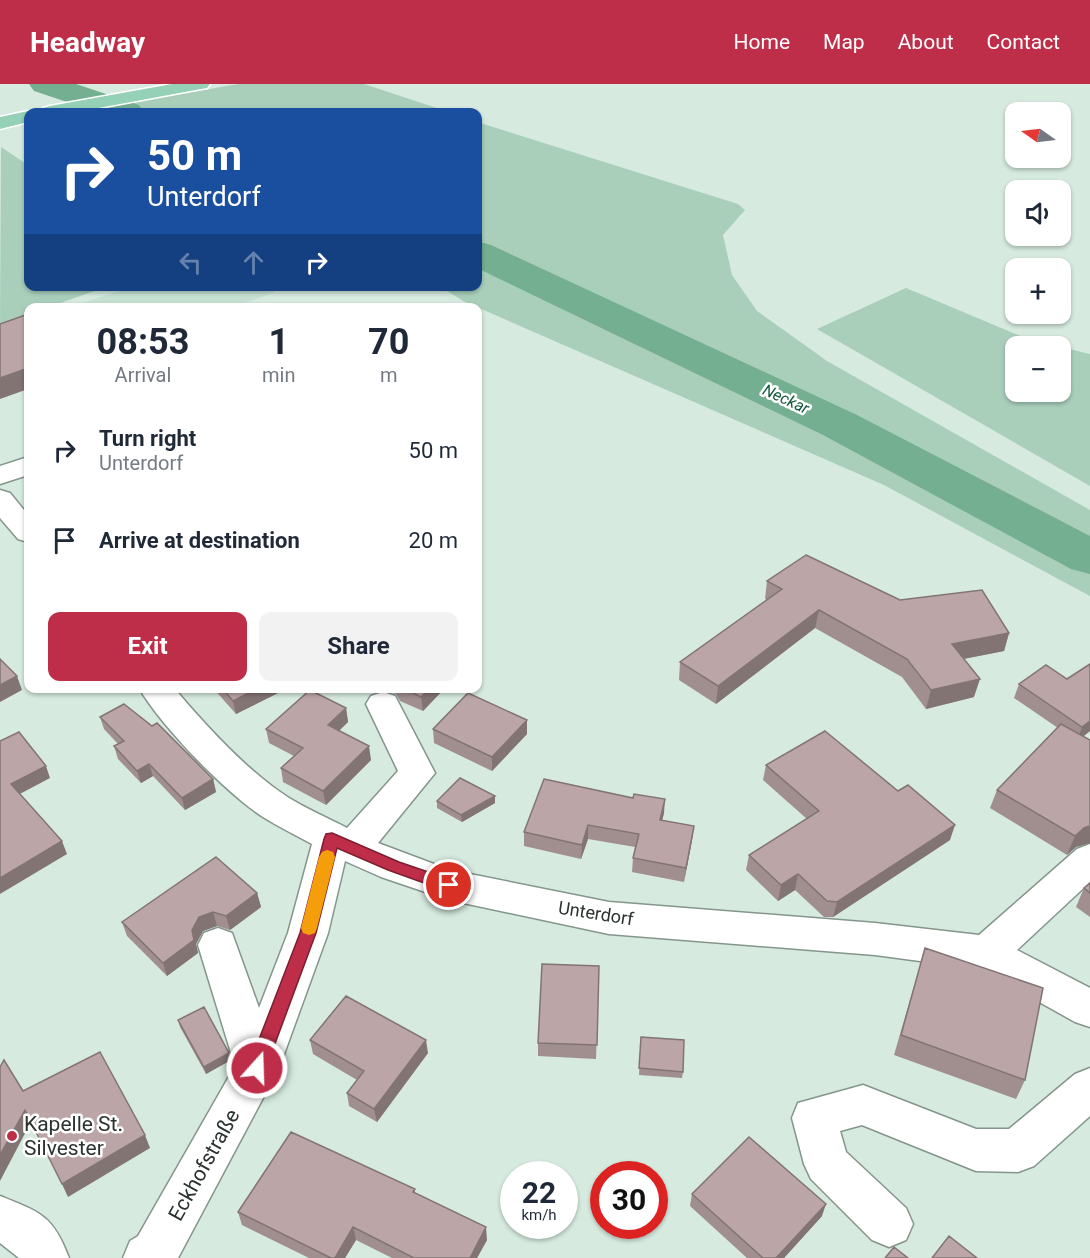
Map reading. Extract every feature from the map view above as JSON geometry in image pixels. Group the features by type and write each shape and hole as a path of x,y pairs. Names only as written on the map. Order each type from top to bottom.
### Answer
{"main road":[{"path":"72,108 201,84"},
{"path":"0,123 24,118"}],"street":[{"path":"0,476 24,467"},
{"path":"0,499 24,528"},
{"name":"Unterdorf","path":"159,693 184,723 229,769 274,807 342,843 394,866 449,885 609,918 875,939 987,953 1090,1009"},
{"path":"342,843 417,773 383,704"},
{"name":"Eckhofstraße","path":"158,1256 257,1068 342,843"},
{"path":"987,953 1090,859"},
{"path":"218,945 257,1068"},
{"path":"889,1224 827,1164 814,1118 863,1105 976,1150 1018,1151 1090,1088"},
{"path":"0,1219 25,1230 39,1242 45,1258"}],"shaded area":[{"path":"238,84 364,84 437,108 103,108"},
{"path":"482,124 738,204 745,210 723,235 732,275 757,311 827,361 1090,510 1090,596 884,485 482,309 482,303 463,301 447,291 482,291"},
{"path":"1,147 24,162 24,291 95,291 60,303 24,303 24,317 0,326"},
{"path":"906,288 1020,336 1005,336 1005,402 1071,402 1071,349 1090,354 1090,486 817,329"},
{"path":"118,291 275,292 245,303 83,303"}],"building":[{"path":"24,315 24,369 0,378 0,324"},
{"path":"806,555 900,600 982,590 1009,633 952,644 980,679 931,690 907,659 819,610 718,686 680,662 782,589 767,581"},
{"path":"0,659 17,676 0,685"},
{"path":"1090,664 1090,721 1082,727 1019,684 1046,665 1067,679"},
{"path":"226,693 248,693 233,701"},
{"path":"307,693 316,693 346,708 328,725 369,746 323,791 281,768 303,748 266,729"},
{"path":"413,693 425,693 421,697"},
{"path":"468,693 527,720 492,757 433,729"},
{"path":"124,704 152,726 157,723 213,779 182,798 149,764 137,771 114,746 124,741 100,717"},
{"path":"1061,724 1090,740 1090,826 1075,836 997,790"},
{"path":"825,731 898,791 908,785 955,825 837,902 827,901 798,874 781,885 749,855 819,811 766,765"},
{"path":"19,732 46,766 11,784 62,841 0,878 0,741"},
{"path":"460,778 495,796 461,815 437,801"},
{"path":"544,779 633,798 634,794 665,799 660,820 694,826 686,868 633,858 639,834 588,825 582,845 524,832"},
{"path":"216,857 257,893 226,916 213,912 199,917 192,930 194,940 163,963 122,922"},
{"path":"1090,883 1090,893 1084,888"},
{"path":"925,948 1043,988 1025,1080 901,1035"},
{"path":"542,964 599,966 597,1045 538,1043"},
{"path":"346,996 426,1040 374,1109 347,1093 364,1071 310,1040"},
{"path":"204,1007 229,1053 204,1067 178,1020"},
{"path":"641,1037 684,1040 683,1072 639,1068"},
{"path":"100,1052 145,1135 62,1184 25,1110 0,1155 0,1067 4,1060 23,1091"},
{"path":"291,1132 415,1189 413,1192 486,1227 470,1258 414,1258 353,1227 335,1258 331,1258 238,1212"},
{"path":"749,1137 826,1204 776,1258 763,1258 692,1194"},
{"path":"949,1236 977,1258 932,1258"},
{"path":"894,1247 908,1258 885,1258"}],"waterway":[{"name":"Neckar","path":"45,84 115,108"},
{"name":"Neckar","path":"482,255 840,425 1090,557"}],"slow traffic":[{"path":"309,928 327,857"}],"place":[{"name":"Kapelle St. Silvester","path":"12,1136"}],"route":[{"path":"257,1068 308,933 332,839 394,866 449,885"}]}
